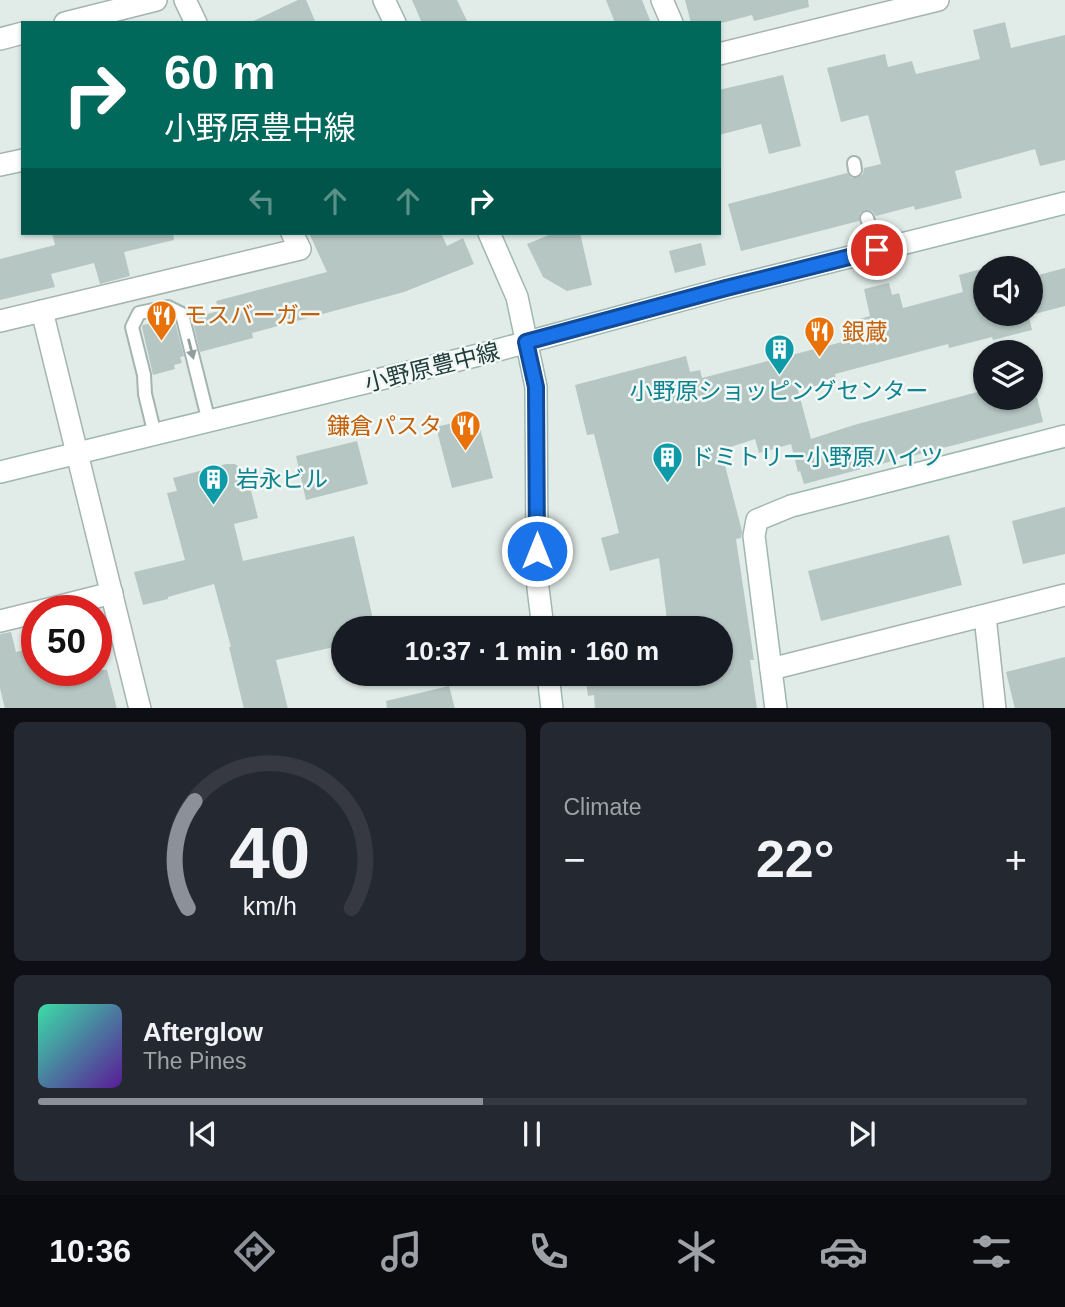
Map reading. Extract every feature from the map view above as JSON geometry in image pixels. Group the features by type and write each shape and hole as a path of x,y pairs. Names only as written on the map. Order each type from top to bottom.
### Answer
{"street":[{"path":"73,21 156,0"},
{"path":"185,0 195,21"},
{"path":"384,0 394,21"},
{"path":"662,0 671,21"},
{"path":"721,54 938,0"},
{"path":"0,39 21,34"},
{"path":"0,166 21,161"},
{"name":"小野原豊中線","path":"0,472 526,342 1065,203"},
{"path":"0,321 300,249 293,235"},
{"path":"490,235 517,297 536,387 537,551 542,616"},
{"path":"42,311 140,708"},
{"path":"776,708 754,536 757,520 791,506 1065,436"},
{"path":"104,595 112,593"},
{"path":"771,669 1065,595"},
{"path":"0,621 21,616"},
{"path":"985,616 995,708"},
{"path":"549,686 552,708"}],"lane":[{"path":"867,218 877,250"},
{"path":"155,435 132,327 139,313 168,307 182,314 209,422"}],"building":[{"path":"298,0 306,0 315,21 253,21"},
{"path":"412,0 457,0 467,21 421,21"},
{"path":"606,0 642,0 650,21 614,21"},
{"path":"685,0 808,0 809,7 754,21 752,15 722,23 690,21"},
{"path":"1005,22 1011,48 1065,35 1065,160 1040,166 1035,149 955,171 962,198 915,210 914,206 876,216 872,211 865,210 860,213 859,221 741,251 728,204 847,173 851,178 857,178 863,174 864,168 881,164 868,115 841,122 827,68 885,54 888,67 912,61 916,74 980,59 973,30"},
{"path":"783,75 801,146 769,154 761,124 721,134 721,90"},
{"path":"52,235 173,235 174,240 124,252 130,276 100,284 94,263 51,274 55,287 0,300 0,259 55,245"},
{"path":"310,235 442,235 447,246 463,238 474,264 404,292 252,333 253,338 200,352 192,318 219,311 216,301 327,272"},
{"path":"549,235 580,235 592,285 567,291 543,277 527,244"},
{"path":"701,243 706,265 675,273 669,251"},
{"path":"1065,268 1065,306 1043,312 1043,274"},
{"path":"973,271 973,326 1031,326 1032,330 993,340 992,337 973,340 949,348 948,344 835,374 836,381 798,390 811,439 973,393 973,410 1040,410 1043,422 804,484 791,444 759,453 755,439 721,450 742,531 741,538 736,539 754,660 750,660 757,708 595,708 594,695 588,696 587,686 733,686 733,616 666,616 659,558 610,571 601,538 619,533 594,434 587,435 575,385 686,356 690,372 700,370 702,378 850,340 846,323 870,316 864,289 889,283 892,295 899,293 903,308 963,292 959,275"},
{"name":"モスバーガー","path":"170,319 172,323 175,322 184,356 180,357 182,363 174,365 175,369 153,375 142,327"},
{"name":"鎌倉パスタ","path":"477,417 493,478 452,488 436,427"},
{"path":"357,441 368,484 306,500 296,456"},
{"path":"226,464 235,464 242,469 247,475 258,518 234,524 243,561 354,536 372,616 331,616 331,648 276,660 288,708 244,708 214,584 143,605 134,572 185,560 167,493 177,491 173,478"},
{"path":"1065,507 1065,554 1023,564 1012,521"},
{"path":"949,535 962,585 821,621 808,571"},
{"path":"11,632 16,652 21,651 21,686 111,686 117,708 5,708 0,688 0,634"},
{"path":"1065,657 1065,708 1015,708 1006,672"},
{"path":"449,686 455,708 387,708 386,701"}],"place":[{"name":"モスバーガー","path":"161,342"},
{"name":"銀蔵","path":"819,359"},
{"name":"小野原ショッピングセンター","path":"779,377"},
{"name":"鎌倉パスタ","path":"465,453"},
{"name":"ドミトリー小野原ハイツ","path":"668,484"},
{"name":"岩永ビル","path":"213,506"}],"route":[{"path":"537,551 536,387 526,342 877,250"}]}
